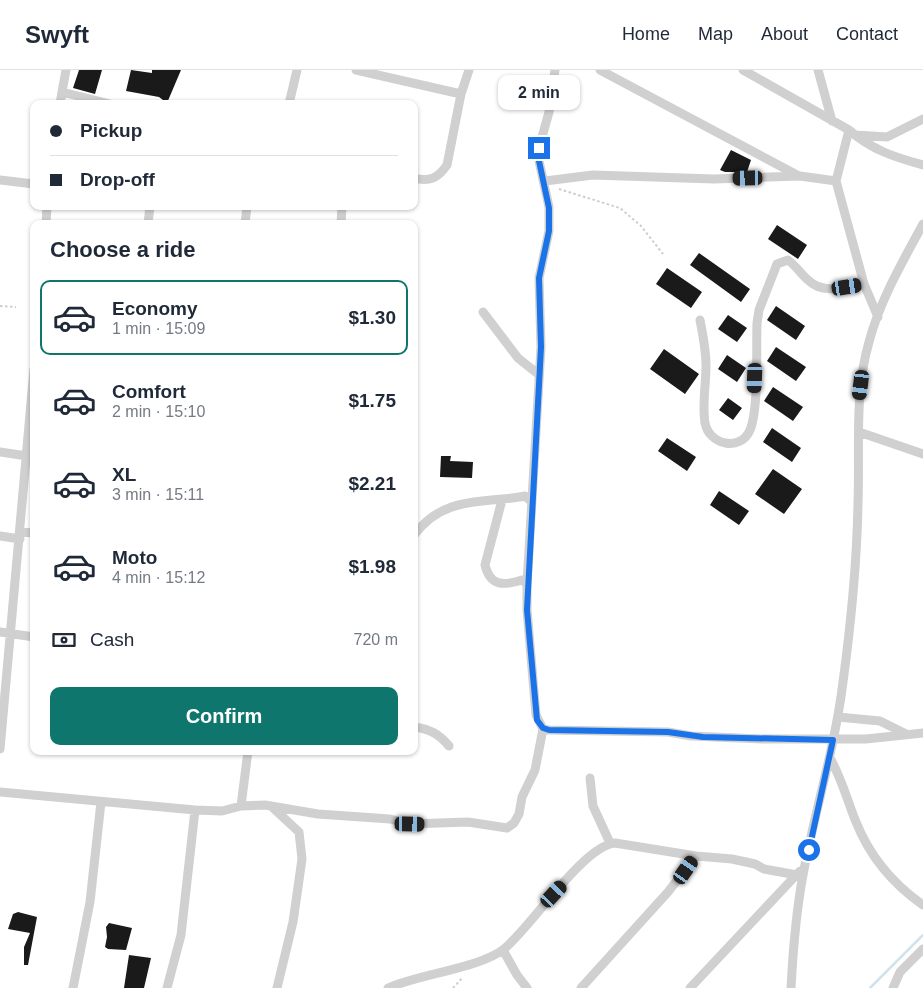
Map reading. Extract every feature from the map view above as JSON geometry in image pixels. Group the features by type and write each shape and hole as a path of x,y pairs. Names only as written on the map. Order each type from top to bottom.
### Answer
{"street":[{"path":"61,100 66,70"},
{"path":"290,100 297,70"},
{"path":"356,70 461,94"},
{"path":"418,178 433,180 441,174 447,165 461,94 469,70"},
{"path":"0,792 195,810 222,811 241,806 272,807 318,814 390,819 410,824 468,822 507,828 514,823 519,814 522,797 535,770 543,728 537,720 534,700 527,610 538,374 541,347 539,278 549,231 549,208 546,185 539,161 539,148 549,112 555,70"},
{"path":"600,70 800,176"},
{"path":"743,70 852,133 874,149 923,165"},
{"path":"818,70 832,121"},
{"path":"62,92 94,100"},
{"path":"852,133 886,137 923,119"},
{"path":"852,133 836,174 836,181 864,284 878,317"},
{"path":"546,185 593,175 714,178 800,176 836,181"},
{"path":"0,180 30,184"},
{"path":"791,988 793,945 805,866 838,717 848,640 858,504 859,404 864,365 869,341 878,317 899,268 923,224"},
{"path":"700,320 706,363 705,425 712,437 720,443 731,445 742,440 750,431 754,414 758,316 777,264 788,260 812,284 820,288 829,290 864,284"},
{"path":"482,312 518,358 538,374"},
{"path":"859,432 923,454"},
{"path":"0,749 26,456 30,441"},
{"path":"0,452 26,456"},
{"path":"418,530 425,520 460,504 525,496 532,502"},
{"path":"502,500 485,565 487,574 499,584 507,585 522,580 528,584"},
{"path":"0,536 30,534"},
{"path":"0,632 30,636"},
{"path":"838,717 880,721 906,734"},
{"path":"418,727 432,730 442,737 449,746"},
{"path":"543,728 668,732 691,736 762,739 833,740 923,734"},
{"path":"241,806 247,755"},
{"path":"830,758 839,774 857,825 873,855 893,881 923,905"},
{"path":"590,778 593,806 610,843"},
{"path":"72,988 90,902 100,802"},
{"path":"272,807 299,832 302,859 293,922 277,988"},
{"path":"167,988 181,935 195,810"},
{"path":"388,988 425,975 456,968 503,950 596,849 610,843 696,856 732,859 755,864 764,869 797,875"},
{"path":"581,988 668,892 696,856"},
{"path":"690,988 805,866"},
{"path":"893,988 900,972 923,949"},
{"path":"503,950 516,975 527,988"}],"path":[{"path":"546,185 620,208 642,226 663,254"},
{"path":"0,306 16,307"}],"building":[{"path":"79,70 102,70 95,94 73,88"},
{"path":"131,70 152,73 152,70 181,70 168,100 126,91"},
{"path":"731,150 751,160 747,172 725,172 720,170"},
{"path":"777,225 807,245 798,259 768,239"},
{"path":"699,253 750,289 741,302 690,265"},
{"path":"667,268 702,292 691,308 656,284"},
{"path":"776,306 805,326 796,340 767,320"},
{"path":"728,315 747,328 737,342 718,329"},
{"path":"776,347 806,367 796,381 767,361"},
{"path":"664,349 699,374 685,394 650,369"},
{"path":"727,355 746,368 737,382 718,369"},
{"path":"773,387 803,407 793,421 764,401"},
{"path":"728,398 742,408 733,420 719,410"},
{"path":"772,428 801,448 792,462 763,442"},
{"path":"667,438 696,457 687,471 658,451"},
{"path":"441,456 451,456 450,461 473,462 472,478 440,477"},
{"path":"773,469 802,489 784,514 755,494"},
{"path":"719,491 749,511 739,525 710,505"},
{"path":"18,912 37,917 28,965 24,965 24,947 30,933 8,929 13,914"},
{"path":"109,923 132,928 126,950 108,949 105,947 106,927"},
{"path":"129,955 151,958 144,988 124,988"}],"waterway":[{"path":"870,988 923,935"}],"route":[{"path":"539,148 539,161 545,180 549,208 549,231 539,278 541,347 535,426 527,610 537,720 543,728 549,730 668,732 703,737 833,740 809,850"}]}
